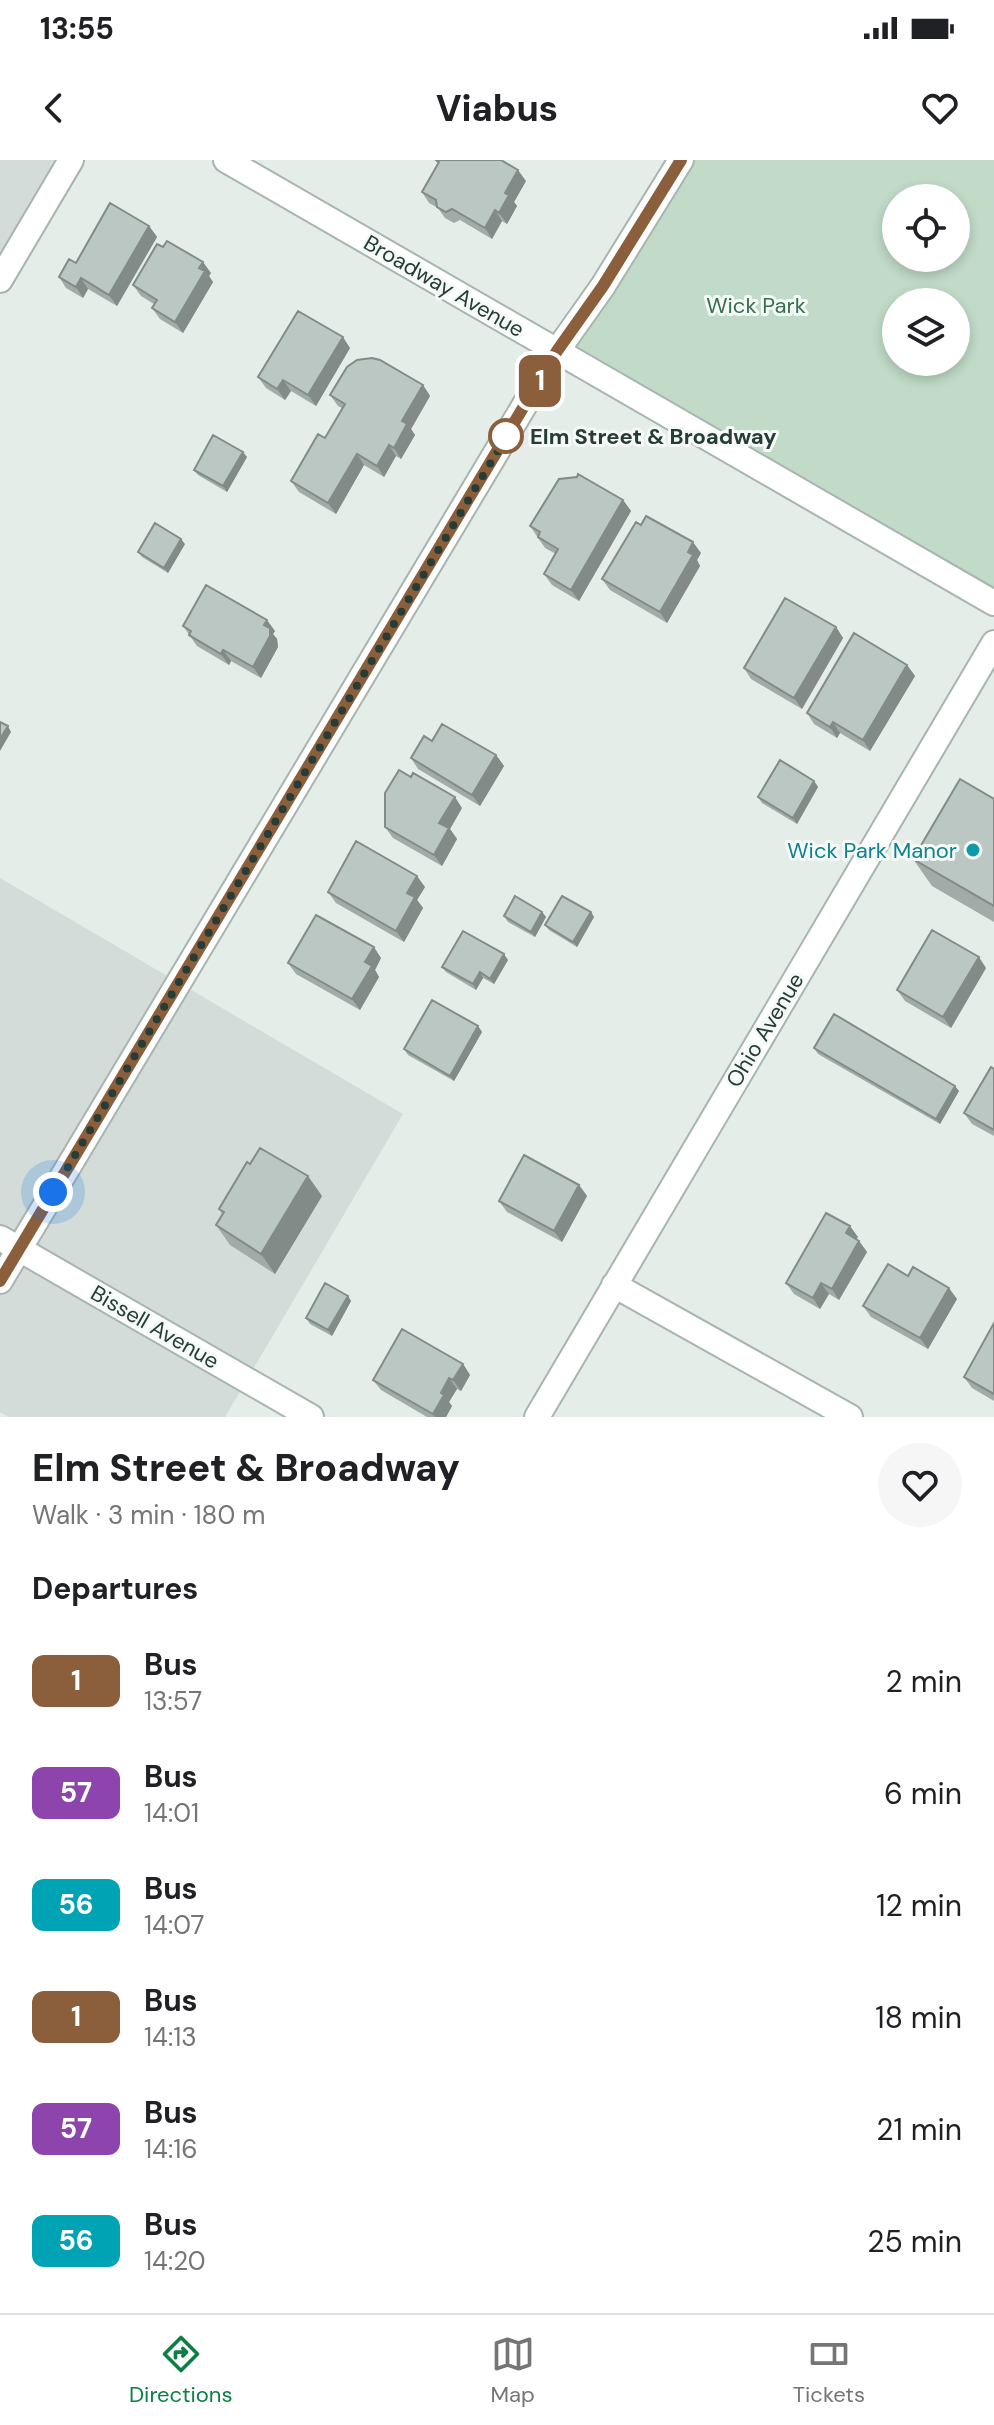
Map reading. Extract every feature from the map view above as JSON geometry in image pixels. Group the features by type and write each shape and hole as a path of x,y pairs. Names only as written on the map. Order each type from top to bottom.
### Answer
{"street":[{"path":"0,280 71,160"},
{"name":"Broadway Avenue","path":"226,160 994,603"},
{"path":"0,1281 10,1243 557,351 603,286 681,160"},
{"name":"Ohio Avenue","path":"537,1417 994,643"},
{"name":"Bissell Avenue","path":"10,1243 311,1417"},
{"path":"614,1285 850,1417"}],"shaded area":[{"path":"0,160 71,160 0,280"},
{"path":"0,878 403,1114 225,1417 8,1417 0,1412"}],"green space":[{"name":"Wick Park","path":"681,160 994,160 994,603 557,351"}],"building":[{"path":"436,160 501,160 518,170 505,193 509,195 499,213 495,210 485,228 452,209 446,212 437,207 436,200 422,192 439,162"},
{"path":"110,203 149,226 109,295 81,278 76,287 59,277 69,259 76,263"},
{"path":"167,241 203,262 199,268 205,271 175,322 152,308 157,300 133,285 157,244 163,247"},
{"path":"298,311 343,337 308,395 283,380 277,389 258,377"},
{"path":"372,358 423,385 402,421 407,424 394,448 389,445 377,466 357,454 328,503 291,481 318,434 325,438 345,404 330,395 347,367 357,360"},
{"path":"213,435 243,452 223,486 194,470"},
{"path":"578,474 623,500 571,590 544,574 558,549 538,537 540,532 530,526 559,479 577,477"},
{"path":"646,516 693,542 688,552 693,555 660,612 602,579 636,522 641,525"},
{"path":"155,523 181,539 164,568 138,552"},
{"path":"206,585 267,620 264,625 270,628 270,636 253,667 223,650 221,654 189,635 191,631 183,626"},
{"path":"785,598 836,627 794,698 744,668"},
{"path":"854,633 907,665 863,740 833,722 830,727 807,713"},
{"path":"0,722 8,726 0,739"},
{"path":"442,724 496,755 472,795 411,758 424,736 432,741"},
{"path":"780,760 814,781 793,818 758,797"},
{"path":"399,770 411,777 413,773 455,797 439,823 449,828 434,855 385,827 385,793"},
{"path":"960,779 994,799 994,906 913,859"},
{"path":"356,841 417,876 407,893 415,897 396,931 328,892"},
{"path":"515,896 542,912 531,932 504,916"},
{"path":"562,896 591,912 573,942 545,925"},
{"path":"316,915 374,947 365,962 372,966 352,999 288,963"},
{"path":"932,930 979,957 943,1017 897,990"},
{"path":"463,931 504,954 490,979 480,972 473,984 442,967"},
{"path":"432,1000 478,1026 450,1076 404,1049"},
{"path":"834,1014 955,1086 936,1119 814,1048"},
{"path":"991,1067 994,1069 994,1130 964,1113"},
{"path":"260,1148 308,1176 261,1254 216,1225 224,1212 219,1209 247,1162 250,1164"},
{"path":"524,1155 579,1185 554,1231 499,1201"},
{"path":"826,1213 850,1226 846,1233 859,1241 832,1289 821,1283 813,1298 786,1283"},
{"path":"888,1264 908,1276 913,1267 949,1288 920,1338 863,1306"},
{"path":"325,1283 348,1296 328,1330 306,1318"},
{"path":"994,1323 994,1394 964,1377"},
{"path":"402,1329 463,1364 453,1380 449,1378 433,1414 373,1380"}],"bus line":[{"name":"1","path":"0,1281 557,351 603,286 681,160"}],"place":[{"name":"Elm Street & Broadway","path":"506,436"},
{"name":"Wick Park Manor","path":"973,850"}],"route":[{"path":"53,1192 508,434 506,436"}]}
